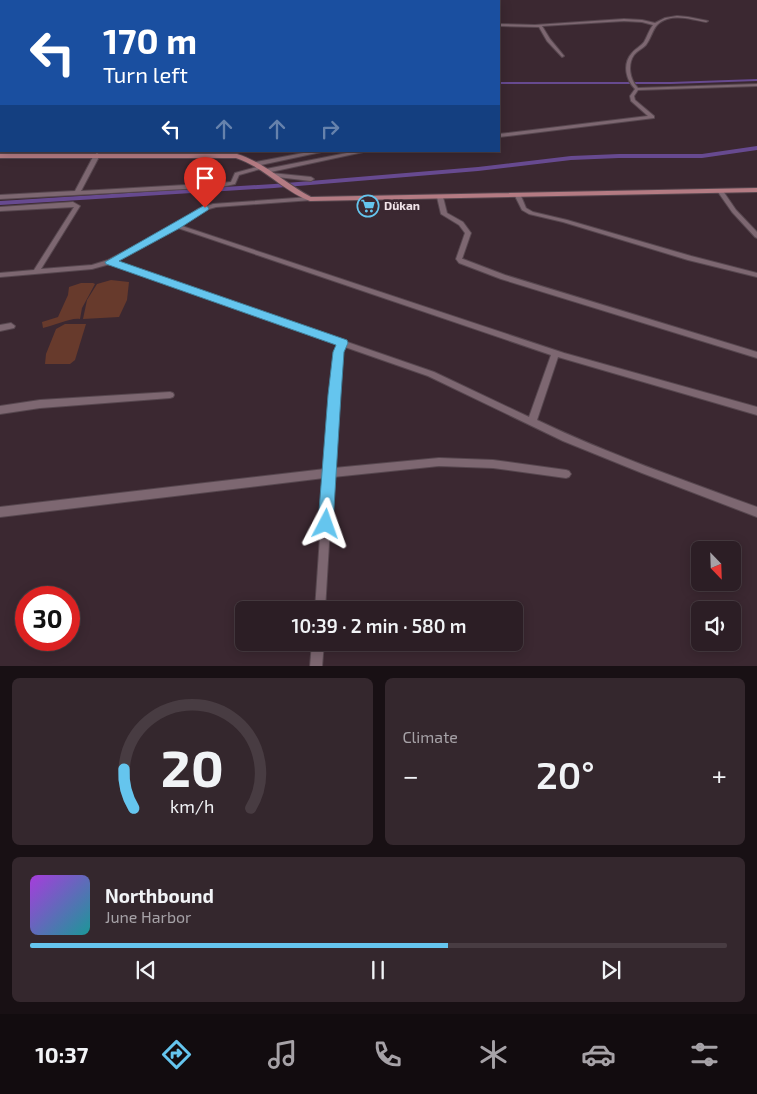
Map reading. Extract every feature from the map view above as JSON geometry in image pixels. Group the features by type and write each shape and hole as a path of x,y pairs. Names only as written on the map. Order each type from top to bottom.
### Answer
{"main road":[{"path":"0,156 79,153 97,155 237,154 310,199 757,190"}],"street":[{"path":"500,25 624,20 652,23 686,16 706,21"},
{"path":"500,136 652,117 633,100 634,85 630,78 628,64 634,52 646,42 652,23"},
{"path":"537,25 562,56"},
{"path":"634,85 757,85"},
{"path":"266,171 321,152"},
{"path":"0,197 78,191 221,185 233,183 237,174 266,171 361,152"},
{"path":"78,191 97,155"},
{"path":"266,171 311,179"},
{"path":"721,192 734,211 757,236"},
{"path":"518,196 524,209 531,213 757,275"},
{"path":"440,197 444,214 457,220 467,229 468,233 459,259 461,262 757,355"},
{"path":"0,275 92,267 110,262 177,226 200,210 215,205 310,199"},
{"path":"0,208 72,204 77,206 36,272"},
{"path":"177,226 555,353 757,411"},
{"path":"110,262 431,374 532,421 645,470 757,512"},
{"path":"0,328 11,326"},
{"path":"321,601 338,352 342,343"},
{"path":"532,421 555,353"},
{"path":"0,410 40,404 170,395"},
{"path":"0,512 329,473 439,462 493,464 566,474"},
{"path":"316,666 317,651"}],"shaded area":[{"path":"111,280 129,282 127,300 119,317 83,319 87,300 97,284"},
{"path":"81,283 95,284 82,308 80,319 67,320 43,328 42,322 58,317 68,295 69,287"},
{"path":"65,324 86,324 75,360 70,364 45,364 46,354 56,329"}],"waterway":[{"path":"500,83 671,83 757,80"},
{"path":"0,203 274,186 478,169 571,158 702,156 757,148"}],"place":[{"name":"Dükan","path":"368,206"}],"route":[{"path":"205,208 177,226 110,262 342,343 338,352 334,395 326,524"}]}
